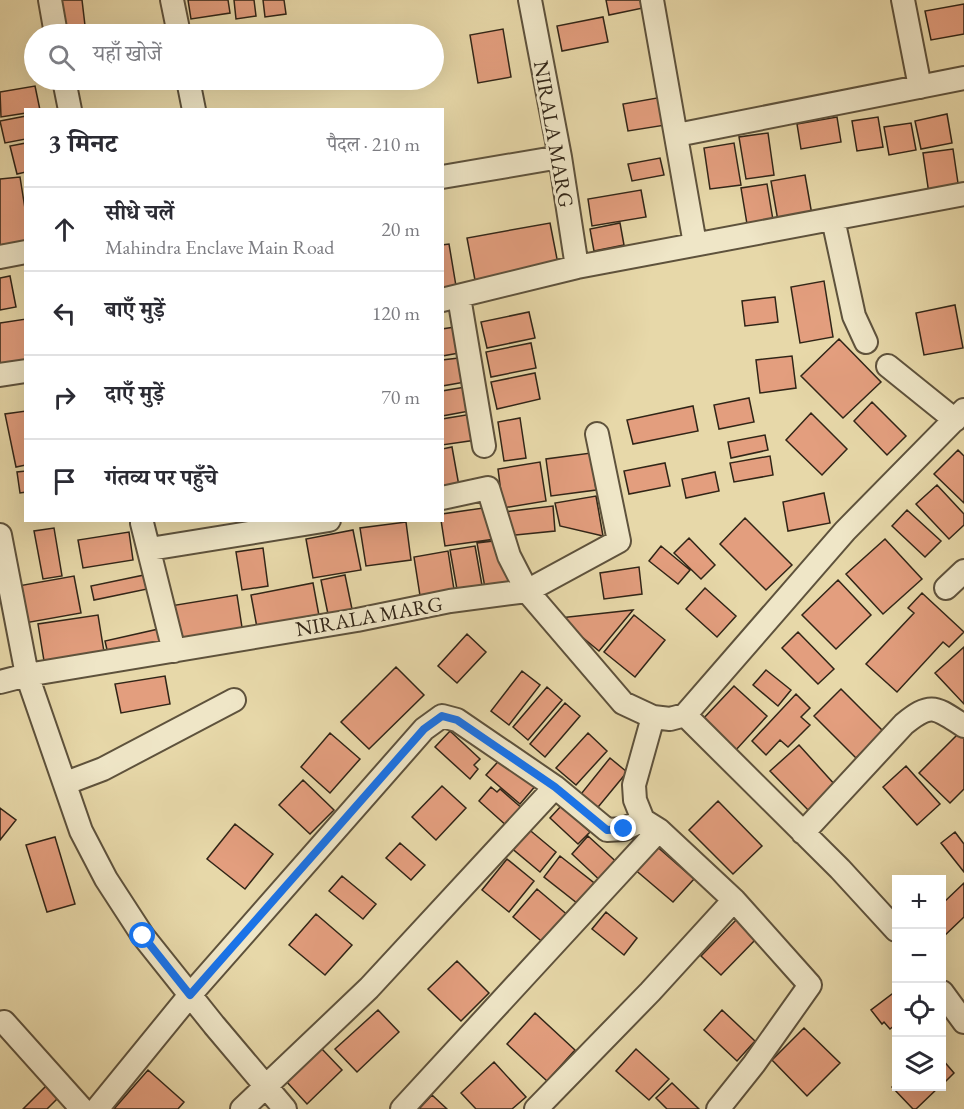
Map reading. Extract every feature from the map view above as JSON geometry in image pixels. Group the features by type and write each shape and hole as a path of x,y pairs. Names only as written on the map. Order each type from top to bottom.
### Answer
{"street":[{"path":"50,0 54,24"},
{"path":"172,0 177,24"},
{"name":"NIRALA MARG","path":"530,0 578,267"},
{"path":"652,0 695,244"},
{"path":"903,0 920,87"},
{"path":"677,135 964,78"},
{"path":"66,90 70,108"},
{"path":"190,90 194,108"},
{"path":"444,177 560,157"},
{"path":"484,446 451,298 578,267 964,194"},
{"path":"833,219 854,316 866,342"},
{"path":"0,257 24,252"},
{"path":"444,498 488,488 509,556 527,591 623,703 653,717 670,719 685,715 845,531 959,415 888,366"},
{"path":"0,375 24,371"},
{"name":"NIRALA MARG","path":"0,682 27,675 357,620 450,601 527,591 619,541 597,434"},
{"path":"150,549 317,522"},
{"path":"142,523 174,651"},
{"path":"0,535 27,675 81,831 106,879 143,936 285,1109"},
{"path":"946,588 964,570"},
{"path":"64,782 103,769 234,700"},
{"path":"803,833 904,724 920,711 938,709 964,726"},
{"path":"685,715 896,929"},
{"path":"97,1109 190,995 424,729 442,716 457,720 555,787 607,830 651,825"},
{"path":"653,717 634,785 635,800 651,825 734,900 810,985 754,1064 718,1109"},
{"path":"242,1109 369,988 555,787"},
{"path":"402,1109 651,825"},
{"path":"536,1109 651,992 734,900"},
{"path":"946,997 964,1022"},
{"path":"4,1022 82,1109"}],"building":[{"path":"58,0 82,0 85,24 60,24"},
{"path":"188,0 228,0 230,13 191,19"},
{"path":"234,0 254,0 256,16 236,19"},
{"path":"263,0 284,0 286,14 265,17"},
{"path":"606,0 641,0 643,8 609,15"},
{"path":"964,4 964,34 931,40 925,11"},
{"path":"603,17 608,42 562,51 557,26"},
{"path":"503,29 511,77 478,83 470,35"},
{"path":"24,88 24,90 36,90 40,108 24,108 24,113 1,117 0,92"},
{"path":"668,96 672,124 628,131 623,104"},
{"path":"947,114 952,143 921,149 915,121"},
{"path":"24,116 24,139 5,143 0,121"},
{"path":"837,117 841,142 801,149 797,124"},
{"path":"878,117 883,147 857,151 852,121"},
{"path":"911,123 916,150 889,155 884,127"},
{"path":"768,133 774,175 746,179 739,137"},
{"path":"24,143 24,172 17,174 10,146"},
{"path":"734,143 741,185 710,189 704,148"},
{"path":"953,149 959,190 929,194 923,153"},
{"path":"660,158 664,175 632,181 628,164"},
{"path":"805,175 812,215 778,221 771,181"},
{"path":"20,177 24,202 24,241 0,245 0,179"},
{"path":"767,184 773,220 747,224 741,188"},
{"path":"641,190 646,217 592,226 588,199"},
{"path":"550,223 558,264 475,280 467,238"},
{"path":"620,223 624,245 594,251 590,229"},
{"path":"449,244 456,286 444,288 444,245"},
{"path":"10,276 16,307 0,310 0,278"},
{"path":"824,281 833,337 800,343 791,287"},
{"path":"775,297 778,322 745,326 742,301"},
{"path":"955,305 963,348 924,355 916,313"},
{"path":"529,312 535,338 487,348 481,322"},
{"path":"24,319 24,368 0,372 0,323"},
{"path":"461,326 465,352 444,356 444,329"},
{"path":"839,339 881,382 843,418 801,376"},
{"path":"531,343 536,368 491,377 486,352"},
{"path":"792,356 796,388 760,393 756,360"},
{"path":"467,357 471,381 444,386 444,360"},
{"path":"535,373 540,399 497,409 491,382"},
{"path":"471,386 475,410 444,416 444,391"},
{"path":"749,398 754,422 719,429 714,405"},
{"path":"872,402 906,436 887,455 854,421"},
{"path":"693,406 698,431 633,444 627,420"},
{"path":"24,411 24,465 16,467 5,414"},
{"path":"811,413 847,449 822,475 786,440"},
{"path":"472,414 476,440 444,445 444,419"},
{"path":"520,418 526,458 504,461 498,422"},
{"path":"765,435 768,450 731,458 728,442"},
{"path":"452,447 459,486 444,489 444,449"},
{"path":"958,450 964,456 964,503 934,474"},
{"path":"591,453 596,490 551,496 546,459"},
{"path":"770,456 773,475 734,482 730,463"},
{"path":"540,462 546,501 503,508 498,469"},
{"path":"665,463 670,486 629,494 624,471"},
{"path":"24,471 24,492 20,493 17,472"},
{"path":"715,472 719,491 686,498 682,479"},
{"path":"937,485 964,514 964,525 949,539 916,504"},
{"path":"824,493 830,523 788,531 783,502"},
{"path":"596,496 603,536 560,526 555,503"},
{"path":"553,506 555,531 506,536 503,512"},
{"path":"490,507 495,539 445,546 441,522 444,522 444,514"},
{"path":"907,510 941,541 925,557 892,526"},
{"path":"745,518 792,565 766,590 720,544"},
{"path":"406,522 411,560 366,566 360,528"},
{"path":"54,528 62,576 43,579 34,531"},
{"path":"353,530 361,570 313,578 306,539"},
{"path":"129,532 133,560 83,568 78,540"},
{"path":"689,538 715,565 701,579 674,553"},
{"path":"885,539 922,579 883,614 846,574"},
{"path":"502,540 509,584 485,588 477,543"},
{"path":"475,546 483,591 458,595 450,550"},
{"path":"661,546 690,570 678,584 649,561"},
{"path":"263,548 268,586 242,590 236,552"},
{"path":"448,551 455,596 421,602 414,557"},
{"path":"639,567 642,594 604,599 600,573"},
{"path":"149,574 152,588 94,600 91,586"},
{"path":"345,575 353,614 329,619 321,580"},
{"path":"74,576 81,613 25,623 18,586"},
{"path":"838,580 871,615 836,649 802,615"},
{"path":"313,583 320,621 258,633 251,595"},
{"path":"705,588 736,616 717,637 686,609"},
{"path":"922,593 964,632 949,647 943,642 897,692 866,664 914,613 908,608"},
{"path":"237,595 243,634 176,646 170,606"},
{"path":"633,610 599,651 559,618"},
{"path":"98,615 105,658 45,667 38,624"},
{"path":"634,615 665,640 635,677 604,652"},
{"path":"163,628 166,641 108,654 105,641"},
{"path":"798,632 834,669 818,684 782,648"},
{"path":"467,634 486,652 457,683 438,666"},
{"path":"964,647 964,704 935,673"},
{"path":"396,667 424,695 369,749 341,722"},
{"path":"766,670 791,690 778,706 753,685"},
{"path":"522,671 540,685 509,725 491,711"},
{"path":"165,676 170,704 121,713 115,684"},
{"path":"734,686 767,716 735,751 702,720"},
{"path":"547,687 562,700 528,740 513,727"},
{"path":"841,689 883,731 856,758 814,716"},
{"path":"796,694 810,708 801,717 810,725 788,747 780,740 766,755 752,741"},
{"path":"565,703 580,716 545,757 530,744"},
{"path":"450,731 480,759 474,765 478,769 470,779 435,747"},
{"path":"960,732 964,736 964,789 950,803 919,773"},
{"path":"330,733 360,759 330,793 301,767"},
{"path":"588,733 607,751 576,785 556,768"},
{"path":"799,745 836,786 810,812 770,771"},
{"path":"504,755 537,784 520,804 486,775"},
{"path":"610,758 627,772 594,812 577,799"},
{"path":"906,766 940,804 917,825 883,787"},
{"path":"303,780 334,810 310,834 279,805"},
{"path":"442,786 466,808 436,840 412,817"},
{"path":"491,787 497,792 500,789 524,810 508,827 479,801"},
{"path":"718,801 762,846 733,874 689,830"},
{"path":"561,806 590,832 578,844 550,818"},
{"path":"0,808 16,820 0,840"},
{"path":"235,824 273,854 245,889 207,859"},
{"path":"526,827 556,852 540,872 509,846"},
{"path":"955,832 964,844 964,872 941,843"},
{"path":"588,836 622,867 605,885 572,854"},
{"path":"55,837 75,904 47,912 26,845"},
{"path":"400,843 425,865 411,880 386,858"},
{"path":"654,844 694,879 673,902 633,868"},
{"path":"560,856 598,886 582,907 544,877"},
{"path":"507,859 534,881 509,912 482,890"},
{"path":"342,876 376,904 363,919 329,891"},
{"path":"964,883 964,917 946,934 946,929 946,900"},
{"path":"537,889 570,917 546,945 513,917"},
{"path":"606,912 637,938 624,955 592,929"},
{"path":"316,914 352,945 325,975 289,945"},
{"path":"737,919 757,938 721,975 701,956"},
{"path":"457,961 489,993 461,1021 428,989"},
{"path":"892,994 892,1027 890,1029 884,1022 882,1024 871,1010"},
{"path":"378,1010 399,1032 357,1072 335,1049"},
{"path":"722,1010 755,1041 737,1061 704,1030"},
{"path":"535,1013 575,1050 547,1081 507,1044"},
{"path":"804,1028 840,1063 807,1096 772,1060"},
{"path":"321,1048 342,1070 307,1104 286,1081"},
{"path":"636,1049 669,1079 649,1100 616,1071"},
{"path":"494,1062 526,1097 512,1109 476,1109 461,1093"},
{"path":"946,1064 954,1073 946,1081"},
{"path":"148,1070 184,1102 178,1109 114,1109"},
{"path":"52,1080 64,1092 47,1109 23,1109"},
{"path":"672,1083 699,1109 667,1109 656,1098"},
{"path":"896,1091 935,1091 916,1109 913,1109"},
{"path":"432,1095 447,1109 419,1109"}],"route":[{"path":"143,936 190,995 424,729 442,716 457,720 555,787 607,830 624,829"}]}
